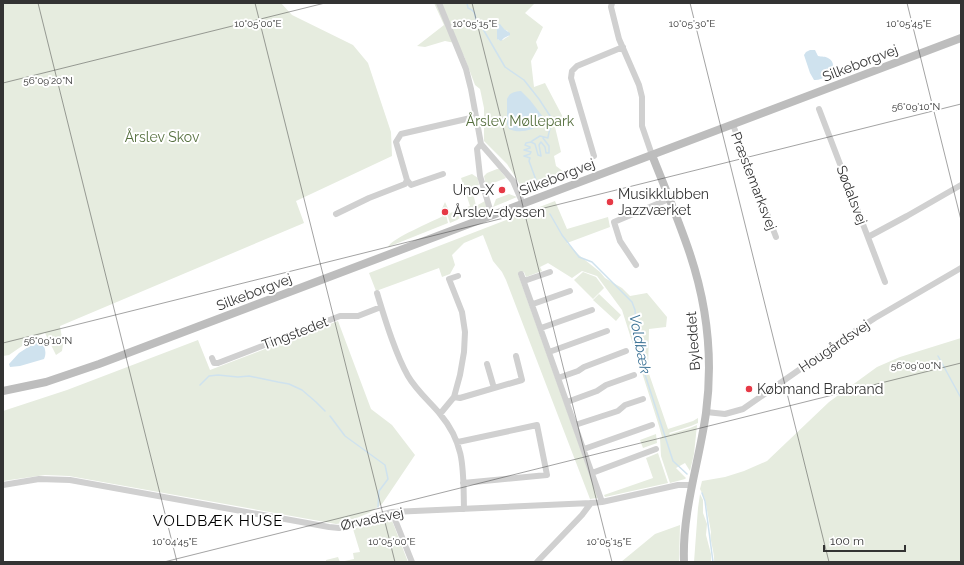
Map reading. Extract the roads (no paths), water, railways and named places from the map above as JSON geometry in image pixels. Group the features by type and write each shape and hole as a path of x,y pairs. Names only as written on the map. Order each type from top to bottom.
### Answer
{"main road":[{"name":"Silkeborgvej","path":"3,391 46,382 99,364 961,38"},
{"name":"Byleddet","path":"652,155 691,255 701,292 705,315 709,358 706,412 686,519 684,562"}],"street":[{"path":"439,3 466,69 481,144 513,181 523,204"},
{"path":"612,3 611,7 622,47 641,91 643,104 642,126 652,155"},
{"path":"594,156 570,74 577,66 622,47"},
{"name":"Sødalsvej","path":"819,109 885,282"},
{"path":"443,174 411,185 407,180 396,142 401,134 475,117"},
{"name":"Præstemarksvej","path":"733,125 776,237"},
{"path":"481,144 477,149 480,176 492,216"},
{"path":"336,214 369,198 405,184 407,180"},
{"path":"868,237 908,216 961,184"},
{"path":"636,264 620,241 614,222 669,199"},
{"name":"Hougårdsvej","path":"706,412 726,414 743,409 856,330 961,268"},
{"path":"524,281 550,272"},
{"path":"521,274 533,304 602,502"},
{"path":"440,414 454,397 464,352 465,332 462,312 449,279 458,276"},
{"path":"533,304 570,291"},
{"path":"377,293 403,366 410,378 440,414 453,432 458,442 463,465 464,509"},
{"name":"Tingstedet","path":"212,358 214,363 218,363 340,316 358,316 381,307"},
{"path":"541,328 592,310"},
{"path":"549,352 607,331"},
{"path":"558,378 578,371 584,366 626,352"},
{"path":"454,397 460,398 522,380 516,356"},
{"path":"487,364 494,388"},
{"path":"567,402 634,375"},
{"path":"575,425 618,411 625,405 644,399"},
{"path":"458,442 536,425 547,475 463,483"},
{"path":"584,449 652,425"},
{"path":"592,473 656,450"},
{"name":"Ørvadsvej","path":"3,485 39,479 70,480 338,528 392,512 591,503 602,502 678,485 692,485"},
{"path":"537,562 582,516 591,503"},
{"path":"392,512 412,562"}],"water":[{"path":"500,24 510,33 510,35 501,41 497,39 497,25"},
{"path":"810,50 815,50 818,56 827,57 832,61 833,65 830,72 819,80 814,80 804,55"},
{"path":"521,91 543,117 543,124 530,130 517,131 509,129 507,124 507,99 514,92"},
{"path":"36,342 42,343 44,347 44,359 20,366 10,367 9,364 19,353"}],"waterway":[{"name":"Voldbæk","path":"467,3 468,8 475,14 476,22 483,29 505,67 524,80 552,119 548,138 543,138 549,146 549,153 546,153 545,147 541,142 539,145 541,156 538,155 535,144 531,142 526,143 525,145 530,148 524,150 531,152 530,154 524,156 530,158 529,161 536,180"},
{"path":"532,141 540,136 544,137"},
{"name":"Voldbæk","path":"550,214 562,235 579,257 592,262 632,302 635,310 639,356 673,461 687,474"},
{"path":"938,356 961,398"},
{"path":"200,385 209,376 218,375 238,377 249,376 289,384 302,390 325,411"},
{"path":"330,416 345,436 385,465 388,479 379,491 378,507"},
{"name":"Voldbæk","path":"702,493 705,501 713,562"}],"place":[{"name":"Uno-X","path":"502,190"},
{"name":"Musikklubben Jazzværket","path":"610,202"},
{"name":"Årslev-dyssen","path":"445,212"},
{"name":"Købmand Brabrand","path":"749,389"}],"district":[{"name":"VOLDBÆK HUSE","path":"218,521"}],"park label":[{"name":"Årslev Møllepark","path":"520,121"},
{"name":"Årslev Skov","path":"162,137"}]}
